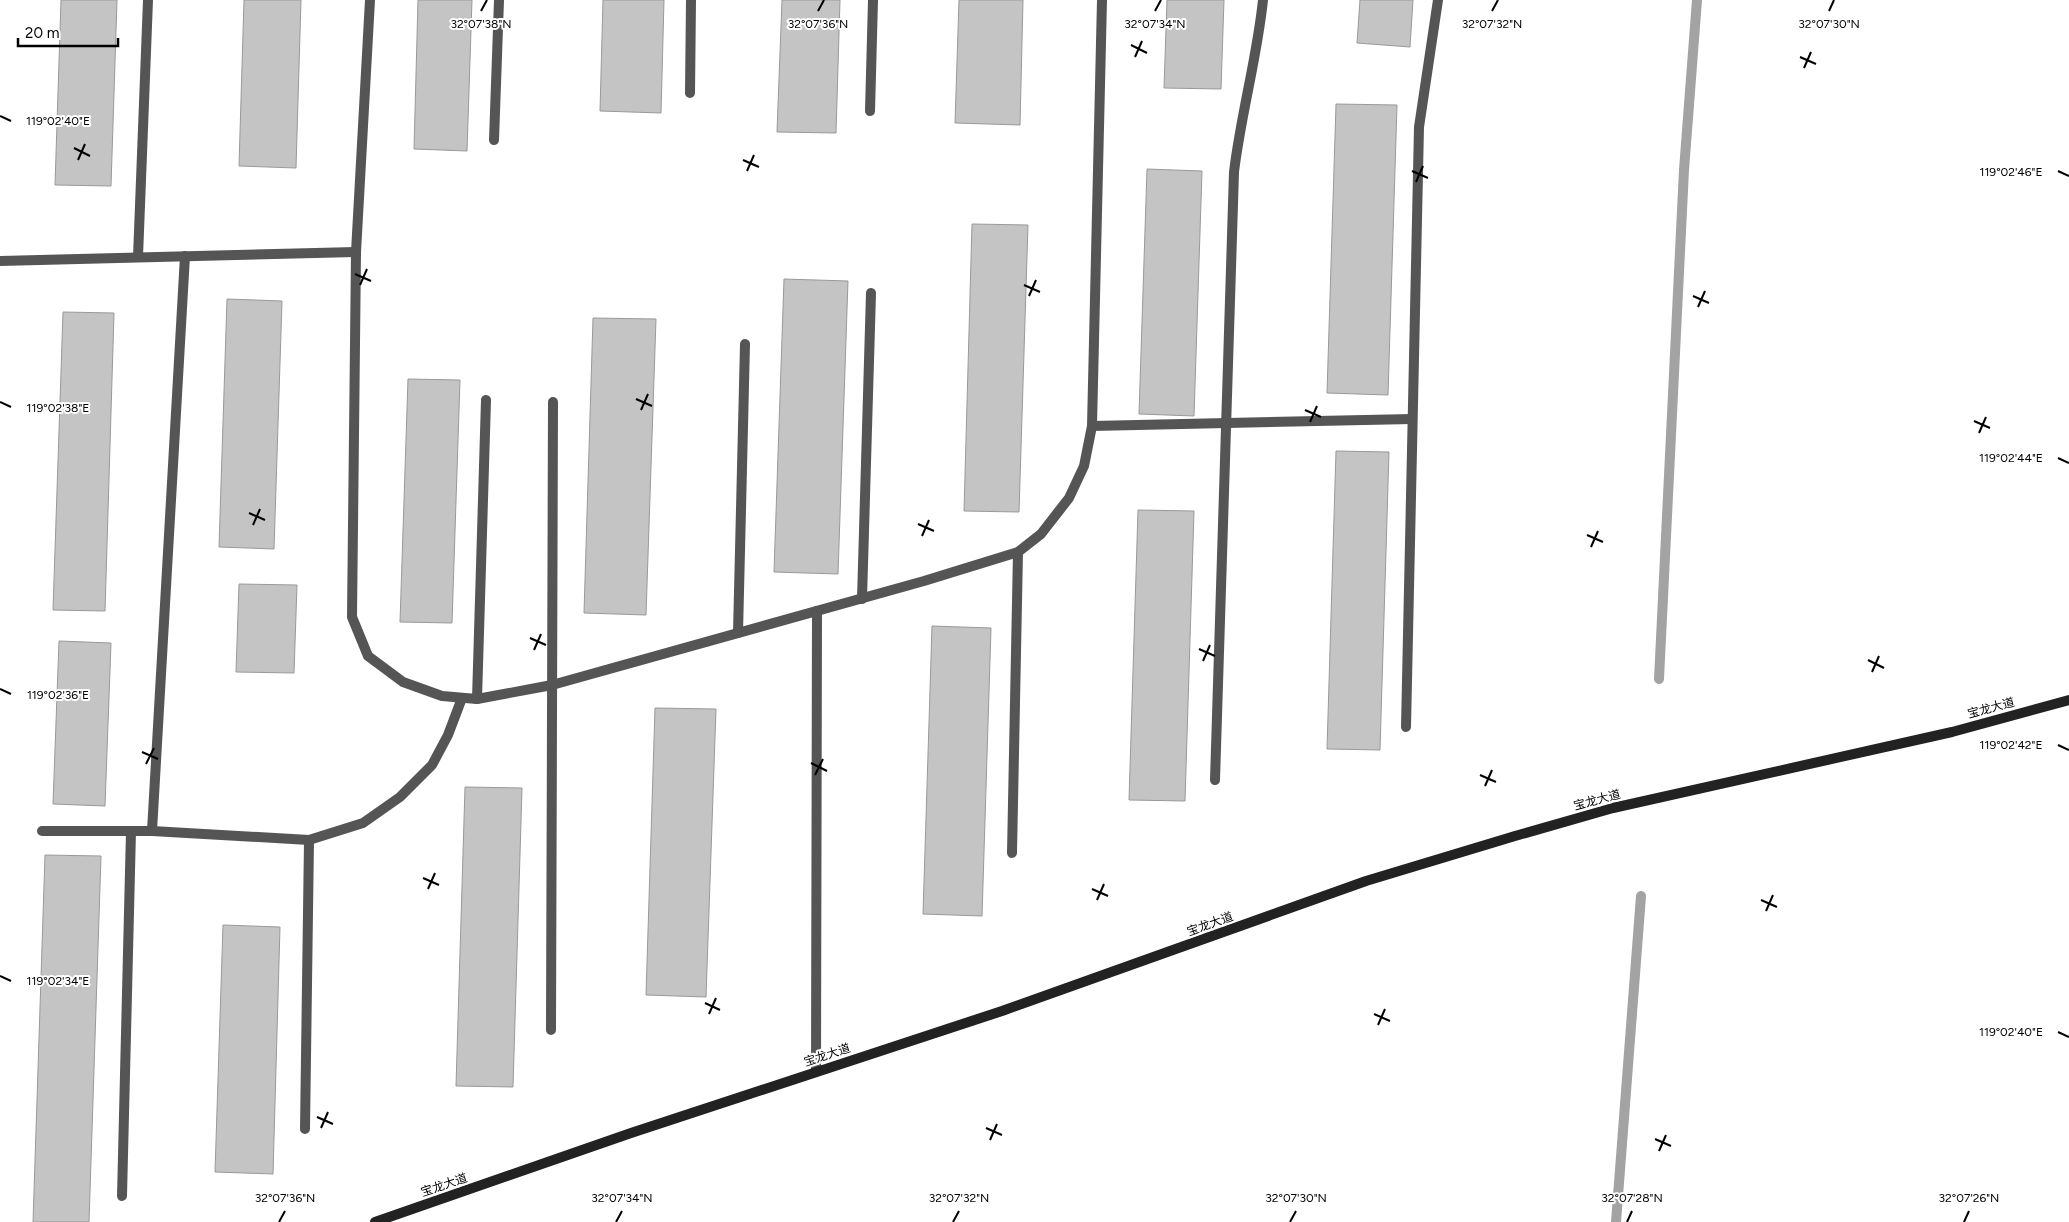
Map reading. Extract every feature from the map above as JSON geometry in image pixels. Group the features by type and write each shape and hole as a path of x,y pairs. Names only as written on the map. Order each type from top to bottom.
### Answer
{"street":[{"path":"138,257 148,0"},
{"path":"370,0 356,252 352,617 368,656 404,682 442,696 477,700 552,685 862,599 1018,552 1041,534 1069,498 1084,466 1092,426 1102,0"},
{"path":"494,140 499,0"},
{"path":"690,94 691,0"},
{"path":"870,111 873,0"},
{"path":"1215,780 1234,172 1238,138 1261,23 1263,0"},
{"path":"1406,727 1419,127 1438,0"},
{"path":"0,261 356,252"},
{"path":"152,831 185,256"},
{"path":"862,599 871,293"},
{"path":"738,634 745,344"},
{"path":"477,700 486,400"},
{"path":"551,1030 553,402"},
{"path":"1092,426 1412,419"},
{"path":"1012,853 1018,552"},
{"path":"816,1072 817,611"},
{"path":"42,831 152,831 309,840 363,823 400,797 432,765 448,735 462,698"},
{"name":"宝龙大道","path":"375,1222 631,1133 1002,1011 1366,882 1515,836 1613,808 1952,732 2069,700"},
{"path":"122,1196 131,831"},
{"path":"305,1129 309,840"}],"building":[{"path":"61,0 117,0 111,186 55,185"},
{"path":"244,0 301,0 296,168 239,166"},
{"path":"418,0 472,0 467,151 414,149"},
{"path":"603,0 664,0 661,113 600,111"},
{"path":"782,0 840,0 836,133 777,132"},
{"path":"959,0 1023,0 1020,125 955,123"},
{"path":"1167,0 1224,0 1221,89 1164,88"},
{"path":"1360,0 1413,0 1410,47 1357,43"},
{"path":"1336,104 1397,105 1388,395 1327,393"},
{"path":"1147,169 1202,171 1194,416 1139,414"},
{"path":"972,224 1028,225 1019,512 964,511"},
{"path":"784,279 848,281 838,574 774,572"},
{"path":"227,299 282,301 274,549 219,547"},
{"path":"63,312 114,313 105,611 53,610"},
{"path":"593,318 656,319 646,615 584,613"},
{"path":"408,379 460,380 452,623 400,622"},
{"path":"1336,451 1389,452 1380,750 1327,749"},
{"path":"1138,510 1194,511 1185,801 1129,800"},
{"path":"239,584 297,585 294,673 236,672"},
{"path":"932,626 991,628 982,916 923,914"},
{"path":"59,641 111,643 105,806 53,804"},
{"path":"655,708 716,709 706,997 646,995"},
{"path":"465,787 522,788 513,1087 456,1086"},
{"path":"45,855 101,856 89,1222 33,1222"},
{"path":"223,925 280,927 273,1174 215,1172"}],"waterway":[{"path":"1659,679 1684,170 1697,0"},
{"path":"1616,1222 1641,896"}]}
